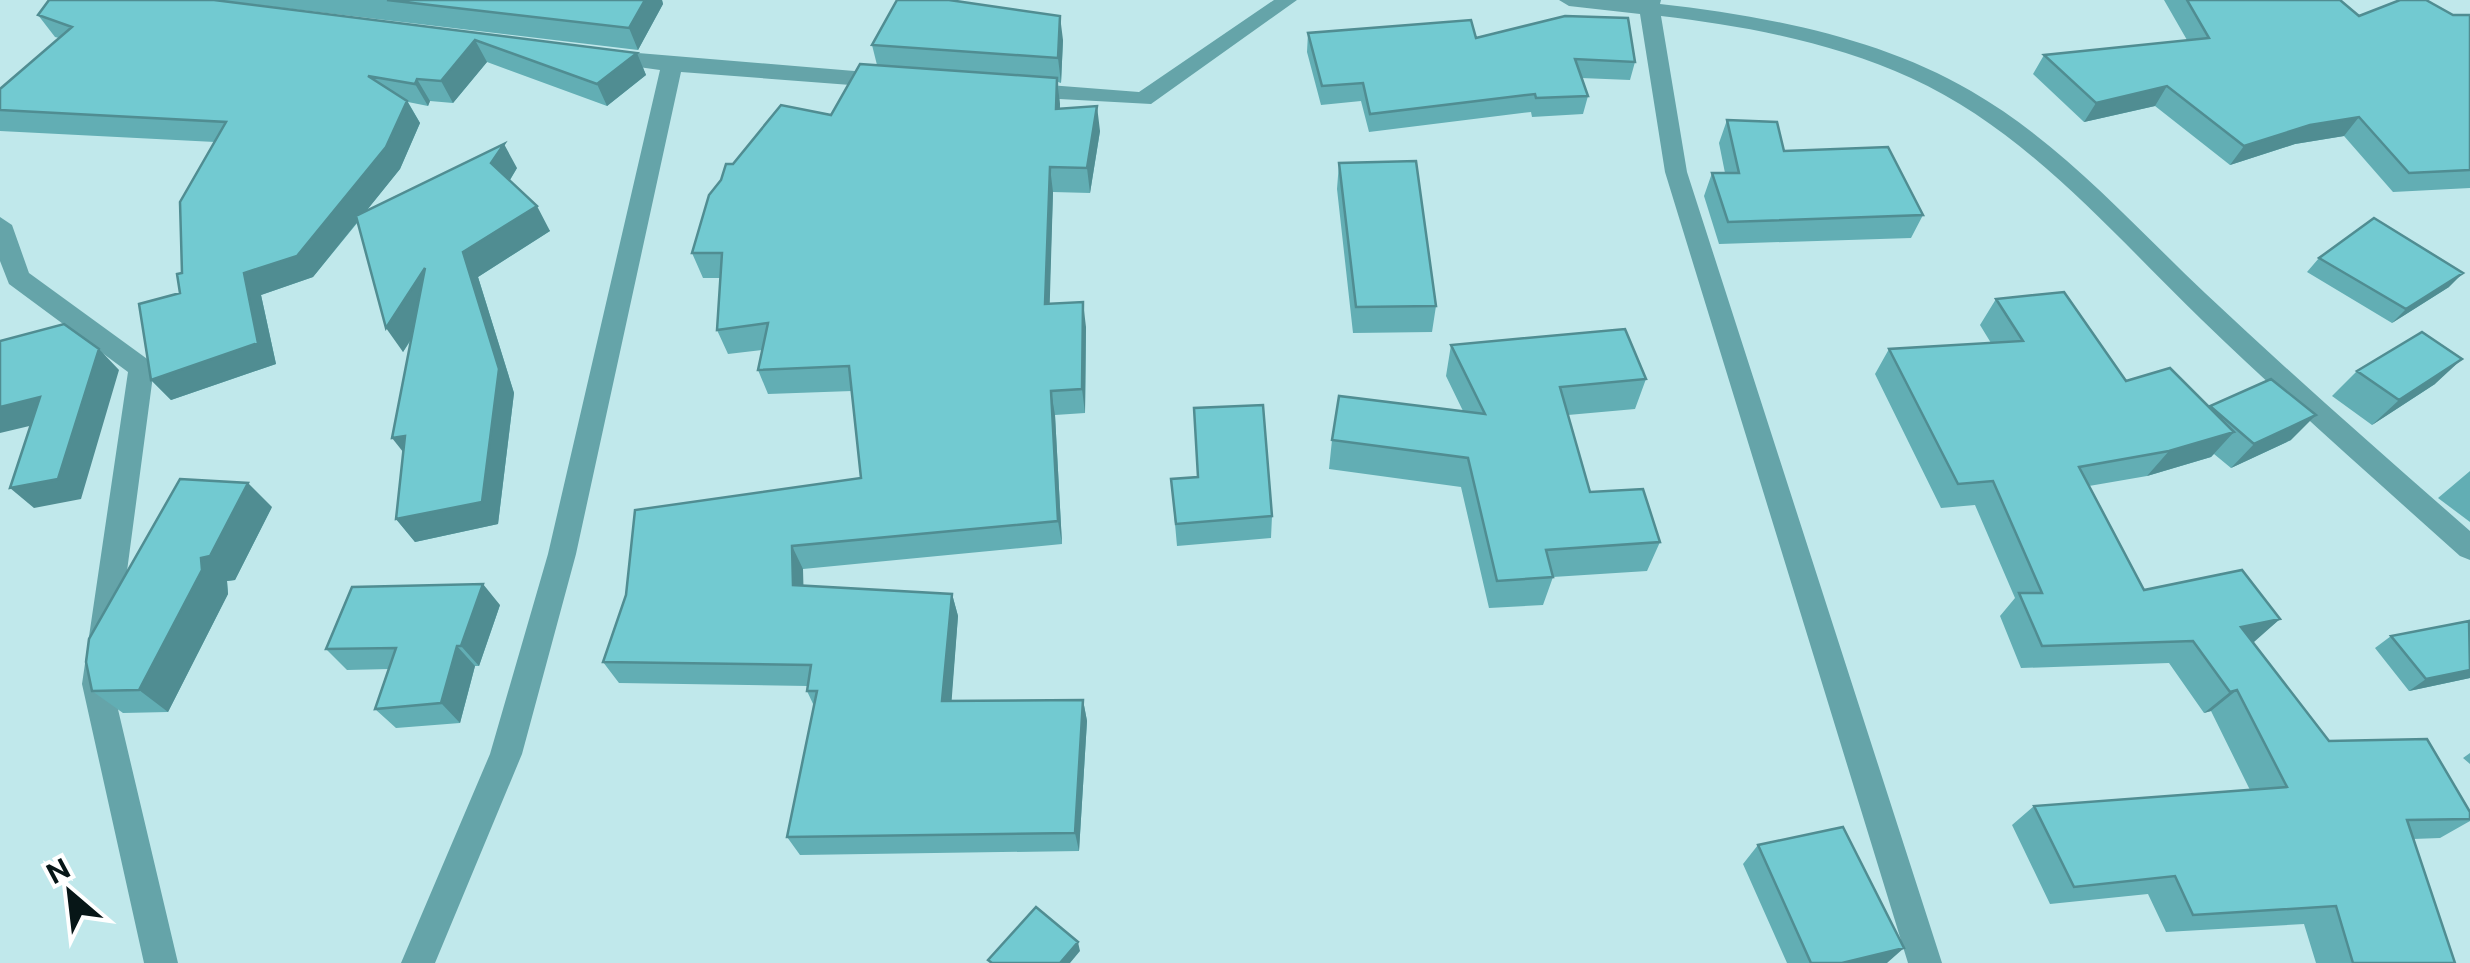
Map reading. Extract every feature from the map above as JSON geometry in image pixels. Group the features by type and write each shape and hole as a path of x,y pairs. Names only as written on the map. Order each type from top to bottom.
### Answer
{"street":[{"path":"1006,89 1143,99 1288,0"},
{"path":"1569,0 1650,4 1834,45 1897,64 1962,96 2031,144 2272,372 2470,548"},
{"path":"1650,4 1676,172 1925,963"},
{"path":"576,53 672,65 908,82"},
{"path":"418,963 506,754 562,554 672,65"},
{"path":"0,225 18,278 141,368 97,684 161,963"}],"building":[{"path":"49,0 214,0 637,53 597,84 475,40 441,81 417,79 415,84 368,76 407,101 386,147 297,256 244,273 258,343 151,380 139,304 180,293 180,202 226,122 0,110 0,89 72,27 38,15"},
{"path":"387,0 645,0 629,28"},
{"path":"897,0 949,0 1060,16 1058,58 872,45"},
{"path":"2187,0 2340,0 2359,16 2400,0 2426,0 2453,15 2470,15 2470,170 2409,173 2359,117 2310,125 2244,146 2167,86 2096,103 2044,55 2209,38"},
{"path":"1565,16 1628,18 1635,62 1575,59 1588,96 1536,98 1535,94 1370,114 1363,83 1322,86 1308,33 1471,20 1476,38"},
{"path":"860,64 1057,78 1056,109 1097,106 1087,168 1050,167 1045,304 1083,302 1082,389 1051,391 1058,521 792,546 793,585 952,594 942,701 1083,700 1075,833 787,837 817,691 807,691 811,665 603,662 626,595 635,510 861,478 849,366 758,370 768,323 717,330 722,253 692,253 709,195 721,180 726,164 733,164 781,105 831,115"},
{"path":"1727,120 1777,122 1784,151 1888,147 1923,215 1728,222 1712,173 1739,173"},
{"path":"504,144 491,163 537,206 463,252 499,369 482,502 396,519 405,436 392,438 425,268 386,328 356,216"},
{"path":"1416,161 1436,306 1356,307 1339,163"},
{"path":"2374,218 2463,273 2406,309 2319,258"},
{"path":"2064,292 2126,381 2170,368 2234,432 2169,451 2079,467 2144,590 2242,570 2280,619 2241,627 2329,741 2427,739 2470,812 2470,819 2407,820 2455,963 2353,963 2336,906 2193,915 2175,876 2074,887 2034,806 2287,787 2237,690 2230,692 2193,641 2042,646 2019,593 2042,593 1993,481 1958,484 1889,349 2023,341 1996,299"},
{"path":"64,324 99,349 58,479 10,488 40,397 0,407 0,341"},
{"path":"1625,329 1646,379 1560,387 1590,492 1643,489 1660,542 1546,550 1553,577 1497,581 1468,458 1332,440 1339,396 1485,414 1451,345"},
{"path":"2422,332 2462,359 2399,400 2357,371"},
{"path":"2271,379 2316,415 2254,444 2210,406"},
{"path":"1263,405 1272,516 1176,524 1171,479 1198,477 1194,408"},
{"path":"180,479 248,483 210,556 201,558 202,570 139,690 92,691 86,662 89,639"},
{"path":"483,584 461,646 457,646 441,703 375,709 396,648 326,649 352,587"},
{"path":"2469,621 2470,670 2426,679 2391,636"},
{"path":"1843,827 1904,948 1842,963 1811,963 1758,845"},
{"path":"1036,907 1078,942 1060,963 988,960"}]}
